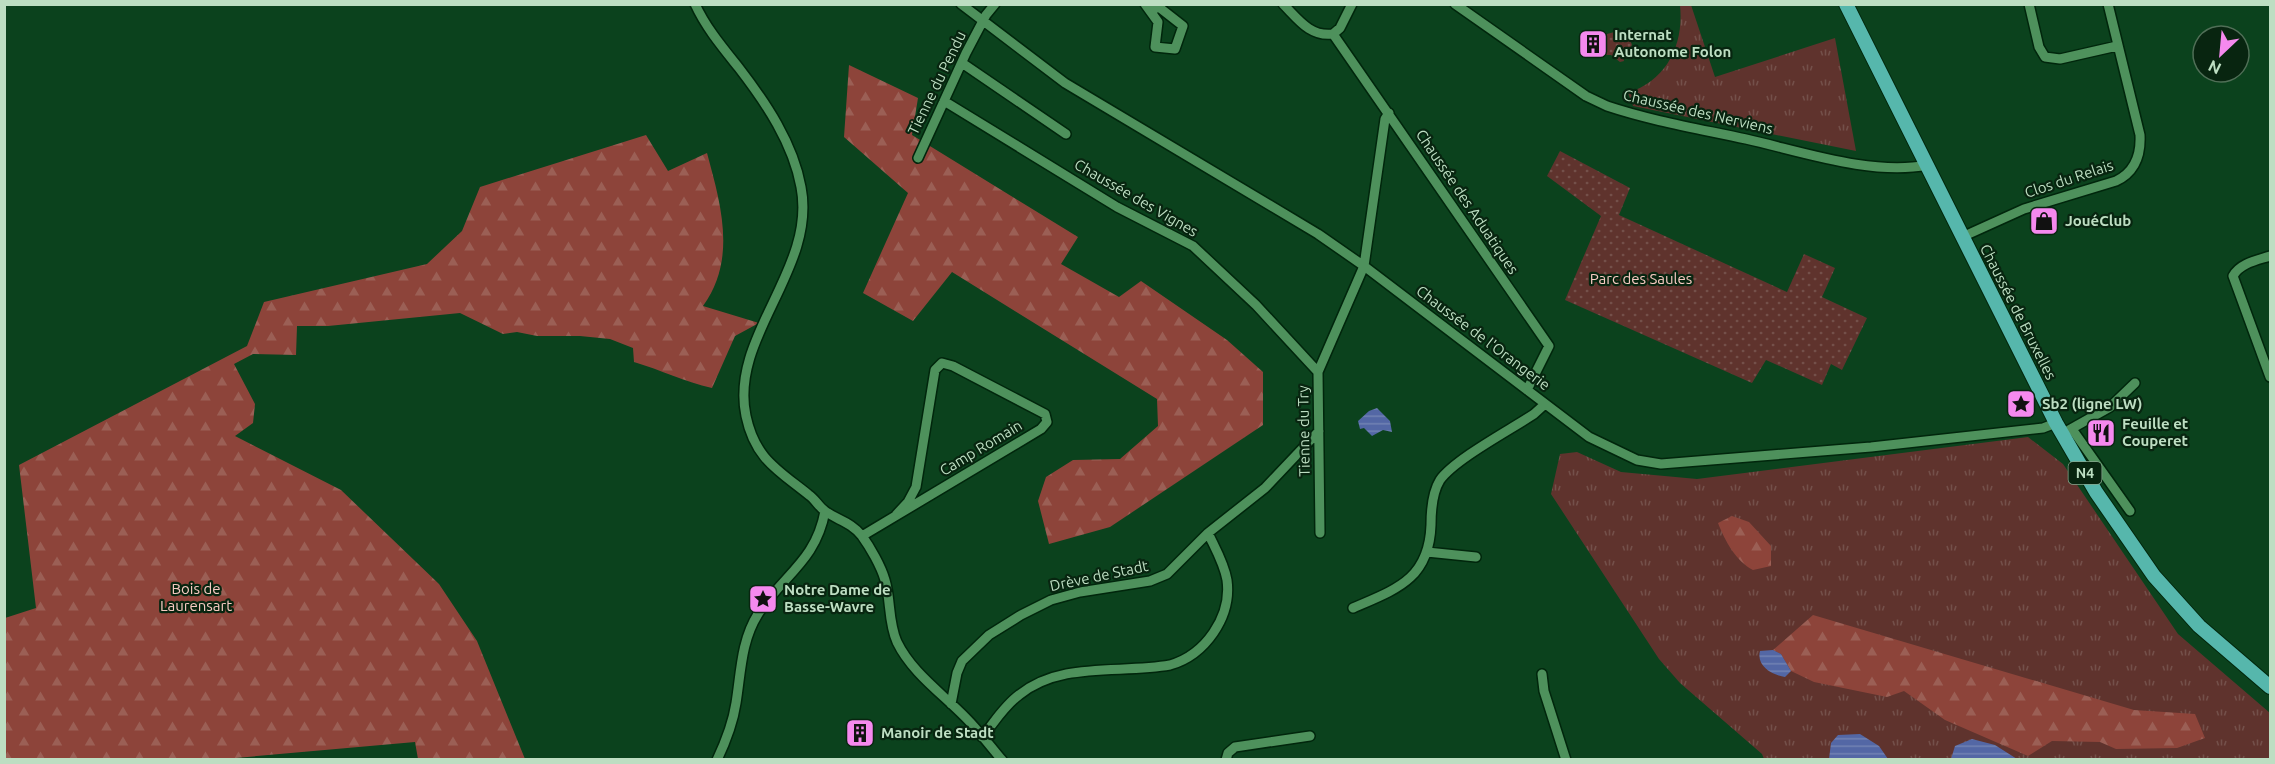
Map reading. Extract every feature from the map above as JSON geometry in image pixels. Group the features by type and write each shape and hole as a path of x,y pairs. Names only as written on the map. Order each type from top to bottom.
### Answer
{"main road":[{"name":"Chaussée de Bruxelles","path":"1846,4 1962,237 2096,492 2150,572 2199,626 2271,687"}],"street":[{"path":"695,4 706,25 757,91 776,123 800,180 803,213 799,241 756,345 746,381 744,408 750,432 765,459 777,472 811,496 825,512 845,519 862,536 885,578 892,627 901,650 918,671 1002,759"},
{"name":"Chaussée de l'Orangerie","path":"961,4 1065,83 1318,234 1364,266 1545,404 1606,447 1637,460 1661,464 2063,428 2110,406 2135,383"},
{"name":"Tienne du Pendu","path":"918,158 983,21 995,4"},
{"path":"1283,4 1308,29 1326,35 1333,34 1340,28 1352,4"},
{"name":"Chaussée des Nerviens","path":"1455,4 1586,96 1607,106 1842,160 1888,168 1907,169 1927,165"},
{"path":"2029,4 2039,47 2045,57 2060,59 2117,46"},
{"name":"Clos du Relais","path":"1962,237 2024,209 2116,181 2130,171 2138,156 2140,135 2108,4"},
{"path":"1147,6 1160,8 1183,26 1175,49 1155,47 1158,22 1147,6"},
{"name":"Chaussée des Aduatiques","path":"1333,34 1528,318 1550,346 1527,390"},
{"path":"962,63 1066,134"},
{"name":"Chaussée des Vignes","path":"944,101 1117,207 1193,246 1256,304 1318,372"},
{"name":"Tienne du Try","path":"1320,533 1318,372 1364,266 1385,119 1389,113"},
{"path":"2271,256 2245,265 2236,270 2234,276 2271,377"},
{"name":"Camp Romain","path":"862,536 1041,429 1047,422 1046,414 953,366 942,363 935,370 916,487 908,502 896,515"},
{"path":"1353,608 1404,585 1419,569 1427,552 1433,498 1440,481 1452,469 1534,414 1545,404"},
{"path":"2063,428 2130,511"},
{"name":"Drève de Stadt","path":"951,704 962,661 989,635 1051,600 1162,577 1175,568 1208,533 1265,488 1319,431"},
{"path":"717,759 731,728 747,636 759,613 808,557 816,544 825,512"},
{"path":"982,737 1012,701 1046,678 1067,673 1170,665 1198,651 1220,620 1227,595 1225,570 1208,533"},
{"path":"1427,552 1476,557"},
{"path":"1542,674 1544,691 1566,759"},
{"path":"1226,759 1234,747 1310,736"}],"green space":[{"path":"1680,5 1691,5 1715,77 1835,38 1856,151 1633,106 1628,93 1642,87 1663,70 1676,47 1681,20"},
{"path":"1618,31 1620,36 1629,37 1632,45 1623,57 1624,61 1620,62 1611,55 1603,55 1600,47 1604,45 1607,34"},
{"path":"849,65 918,98 912,135 1078,237 1061,264 1119,297 1141,281 1227,340 1263,372 1263,425 1110,527 1049,544 1038,501 1046,477 1073,460 1120,459 1158,426 1157,399 952,272 913,321 863,293 908,193 844,137"},
{"name":"Bois de Laurensart","path":"646,135 668,171 707,153 721,212 723,251 714,288 703,306 759,323 735,336 712,388 634,362 633,348 610,339 537,336 517,332 503,334 460,313 328,326 297,326 296,355 253,354 234,364 255,404 253,423 235,436 341,490 439,584 477,641 525,759 418,759 415,742 213,760 5,760 5,618 36,608 19,465 247,346 264,302 427,264 462,231 480,187"},
{"name":"Parc des Saules","path":"1560,151 1630,188 1619,215 1787,292 1804,254 1835,268 1822,297 1867,318 1842,370 1831,364 1822,385 1766,360 1752,383 1565,300 1601,216 1547,176"},
{"path":"2028,437 2063,464 2178,634 2270,713 2270,759 1764,759 1762,754 1680,683 1659,659 1551,494 1560,454 1577,452 1621,472 1697,479"},
{"path":"1732,516 1749,522 1771,546 1771,566 1753,570 1736,556 1718,523"},
{"path":"1813,615 2134,710 2195,714 2205,738 2177,748 2116,749 2100,742 2052,741 2028,756 1945,720 1904,691 1887,697 1814,682 1791,671 1781,654 1773,650"}],"water":[{"path":"1377,408 1390,421 1392,432 1383,430 1372,436 1364,428 1360,429 1358,421 1369,411"},
{"path":"1773,650 1781,654 1791,671 1785,677 1770,672 1760,661 1760,651"},
{"path":"1860,734 1879,746 1888,759 1829,759 1831,743 1838,735"},
{"path":"1972,739 1995,745 2017,759 1951,759 1955,746"}],"place":[{"name":"Internat Autonome Folon","path":"1593,44"},
{"name":"JouéClub","path":"2044,221"},
{"name":"Sb2 (ligne LW)","path":"2021,404"},
{"name":"Feuille et Couperet","path":"2101,433"},
{"name":"Notre Dame de Basse-Wavre","path":"763,599"},
{"name":"Manoir de Stadt","path":"860,733"}]}
